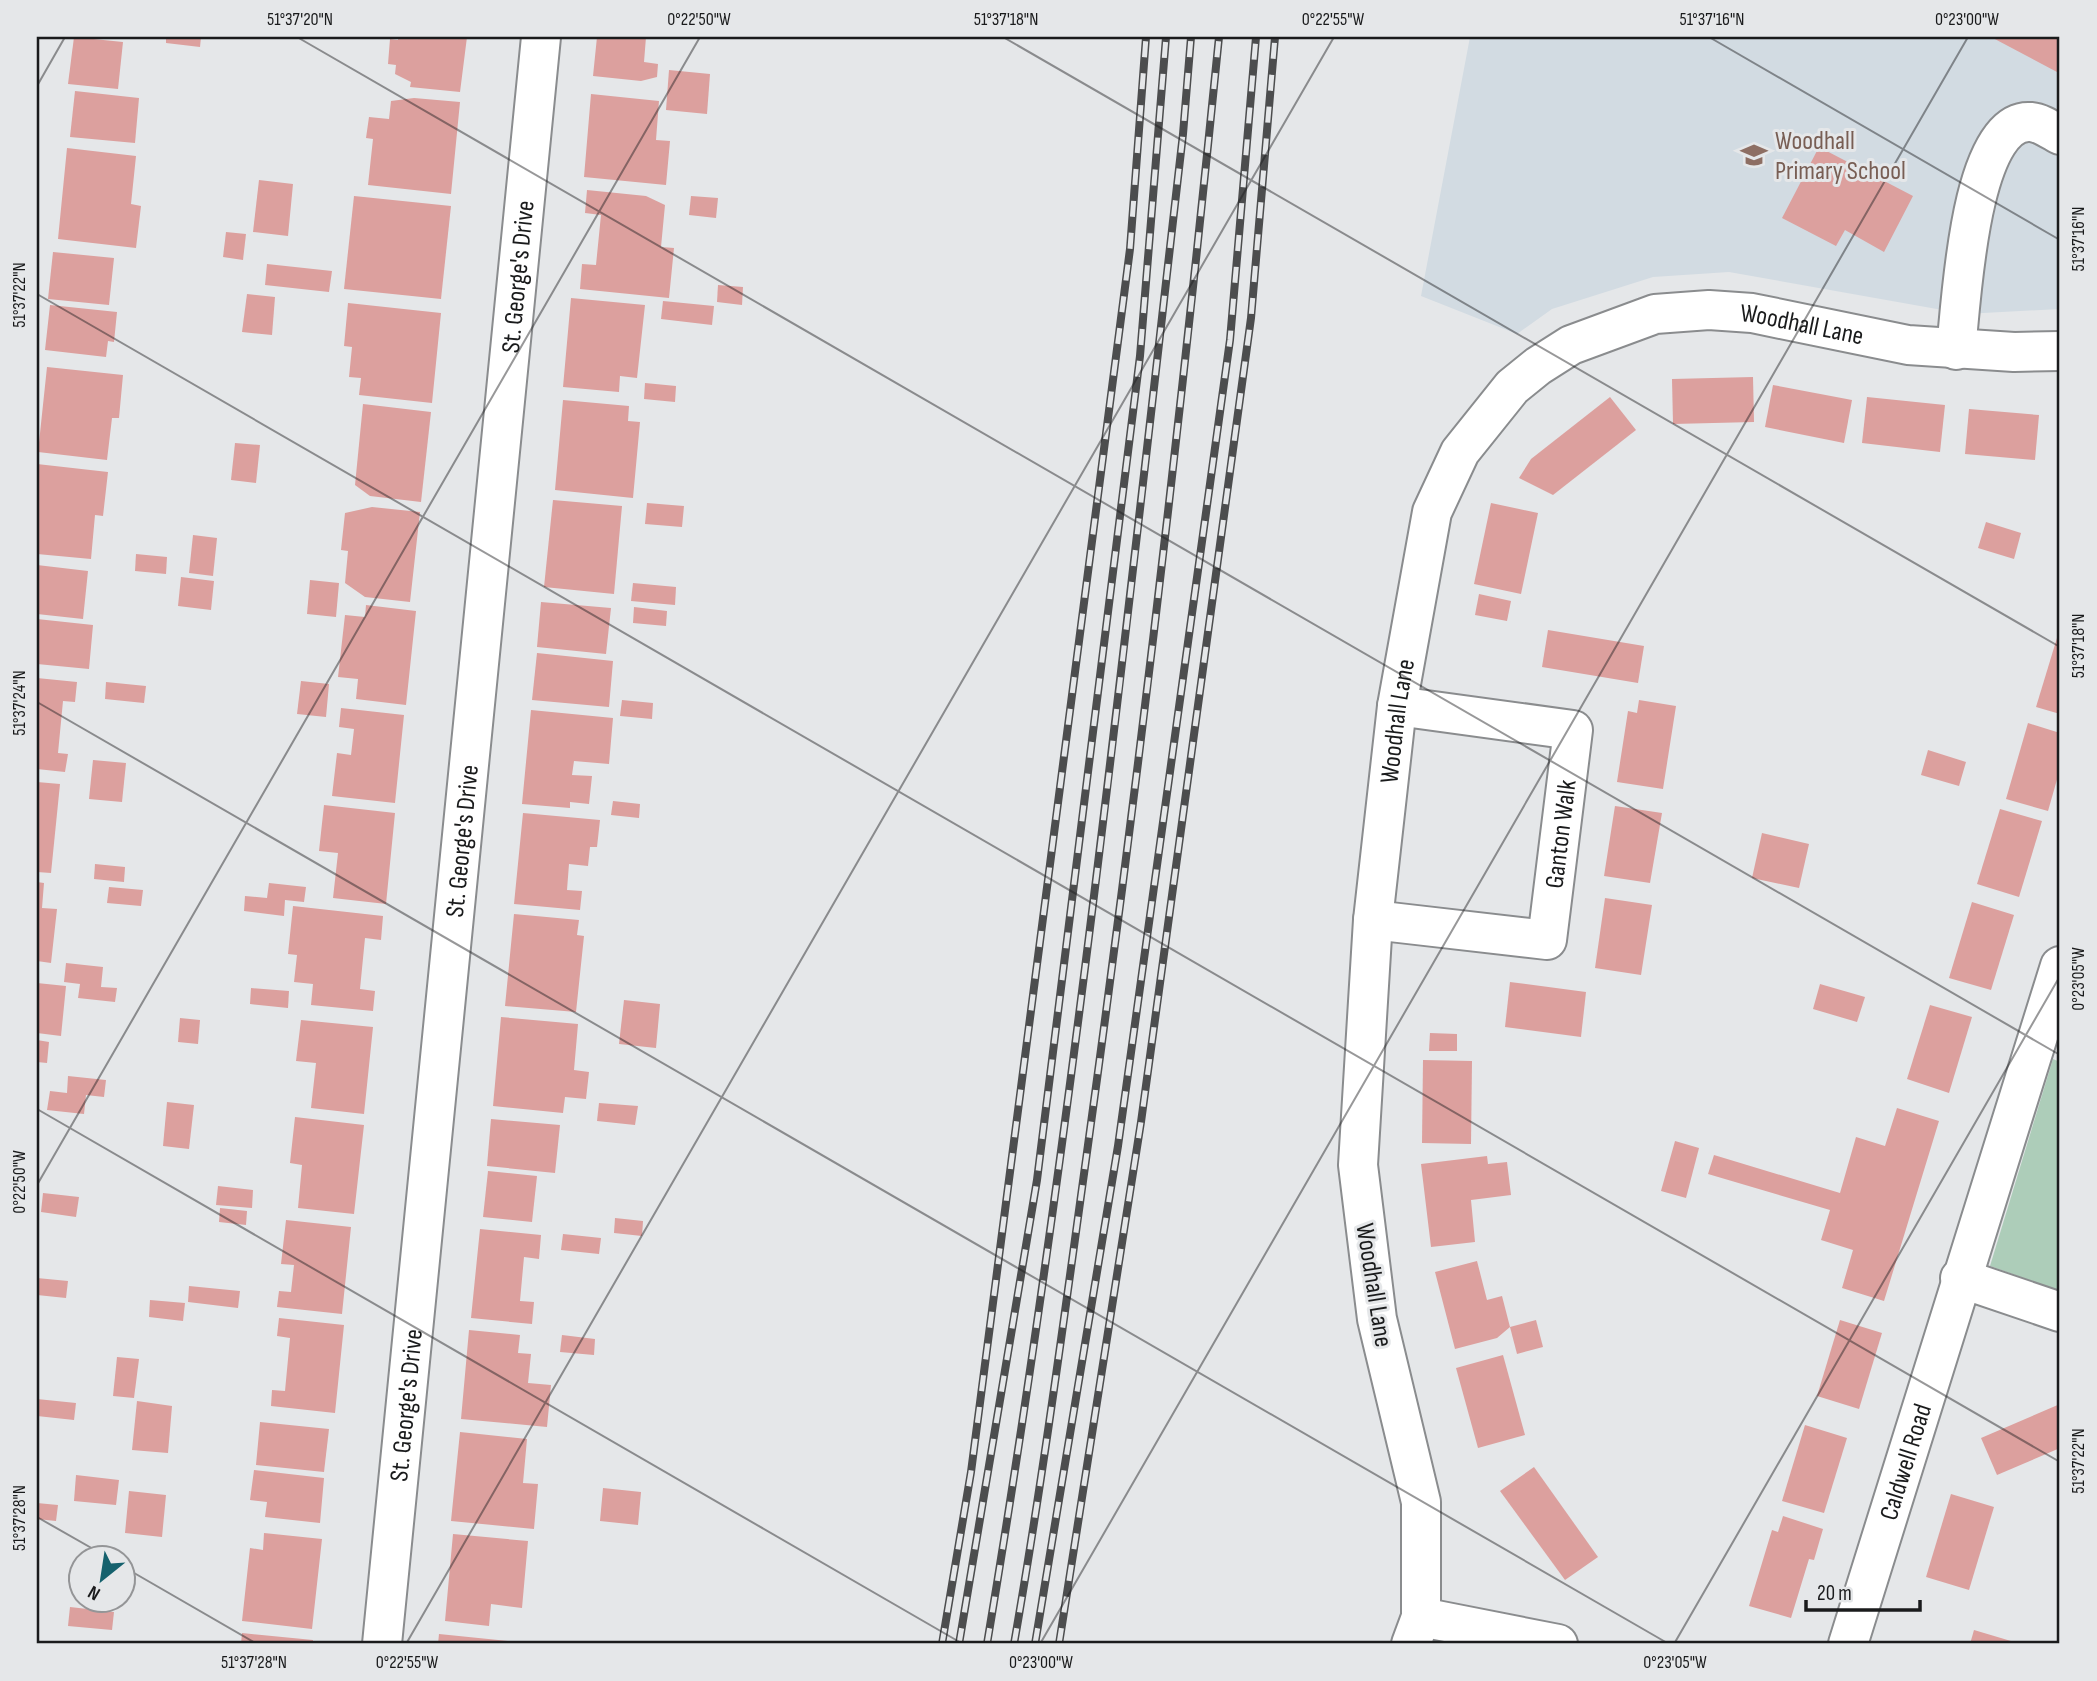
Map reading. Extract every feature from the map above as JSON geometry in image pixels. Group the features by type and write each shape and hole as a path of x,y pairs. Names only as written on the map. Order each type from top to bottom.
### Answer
{"street":[{"name":"St. George's Drive","path":"382,1644 541,37"},
{"path":"1956,349 1973,221 1987,160 2005,133 2018,125 2029,122 2060,135"},
{"name":"Woodhall Lane","path":"1416,1630 1421,1502 1377,1319 1358,1165 1373,920 1397,706 1432,512 1460,452 1512,387 1571,345 1655,314 1709,310 1752,313 1863,337 1956,349 2060,351"},
{"name":"Ganton Walk","path":"1373,920 1547,940 1573,730 1397,706"},
{"name":"Caldwell Road","path":"1848,1644 1960,1278 2048,1048 2060,966"},
{"path":"1960,1278 2060,1312"},
{"path":"1416,1630 1558,1644"}],"shaded area":[{"name":"Woodhall Primary School","path":"1470,37 2060,37 2060,309 1965,314 1729,272 1653,277 1552,309 1517,334 1421,296"}],"green space":[{"path":"2053,1059 2060,1062 2060,1291 1990,1266"}],"building":[{"path":"74,37 123,42 118,89 68,84"},
{"path":"166,37 201,37 200,47 166,43"},
{"path":"398,37 467,37 460,92 410,87 411,82 395,74 396,65 388,64 390,39 398,40"},
{"path":"597,37 646,37 644,62 658,64 657,77 641,81 593,76"},
{"path":"1991,37 2060,37 2060,67 2057,72"},
{"path":"669,70 710,74 707,114 666,110"},
{"path":"75,91 139,98 135,143 70,137"},
{"path":"591,94 659,101 656,140 670,141 666,185 584,177"},
{"path":"414,98 460,102 451,194 368,185 373,139 366,138 369,117 389,119 391,101"},
{"path":"1819,147 1913,196 1884,252 1845,230 1836,246 1782,218"},
{"path":"67,148 136,156 131,204 141,206 136,248 58,239"},
{"path":"259,180 293,184 288,236 253,232"},
{"path":"587,190 646,196 665,205 661,247 674,248 669,298 580,289 582,264 596,265 601,215 585,213"},
{"path":"354,196 451,206 441,299 344,289"},
{"path":"691,196 718,198 716,218 689,215"},
{"path":"226,232 246,234 243,260 223,257"},
{"path":"53,252 114,258 109,305 48,299"},
{"path":"267,264 332,271 329,292 265,285"},
{"path":"718,285 743,287 742,305 717,302"},
{"path":"247,294 275,297 272,335 242,332"},
{"path":"571,298 645,305 637,378 620,376 619,392 563,387"},
{"path":"663,301 714,306 712,325 661,319"},
{"path":"348,303 441,313 432,403 359,395 361,378 349,377 352,347 344,346"},
{"path":"50,305 117,312 114,342 108,341 106,357 45,350"},
{"path":"47,367 123,375 119,418 112,418 107,460 38,452"},
{"path":"1753,377 1754,422 1673,424 1672,379"},
{"path":"645,383 676,386 675,402 644,399"},
{"path":"1773,385 1852,400 1844,443 1765,427"},
{"path":"1610,397 1636,430 1553,495 1519,478 1531,459"},
{"path":"1867,397 1945,405 1940,452 1862,443"},
{"path":"563,400 629,406 628,421 640,422 633,498 555,490"},
{"path":"363,404 431,412 421,502 370,496 355,485"},
{"path":"1969,409 2039,415 2035,460 1965,454"},
{"path":"235,443 260,445 256,483 231,480"},
{"path":"37,464 108,472 103,516 95,515 91,559 37,554"},
{"path":"553,500 622,506 614,594 544,587"},
{"path":"647,503 684,506 682,527 645,524"},
{"path":"1491,503 1538,513 1521,594 1474,584"},
{"path":"372,507 420,512 410,602 365,597 345,583 348,551 341,550 345,513"},
{"path":"1986,522 2021,533 2014,559 1978,548"},
{"path":"193,535 217,538 213,576 189,573"},
{"path":"136,554 167,557 166,574 135,571"},
{"path":"37,565 88,571 83,619 37,614"},
{"path":"181,577 214,581 211,610 178,606"},
{"path":"310,580 339,583 336,617 307,614"},
{"path":"633,583 676,587 675,605 631,601"},
{"path":"1479,594 1511,601 1507,621 1475,615"},
{"path":"541,602 611,608 606,654 537,647"},
{"path":"366,605 416,611 406,705 356,699 358,679 338,677 345,615 365,617"},
{"path":"634,607 667,611 666,626 633,623"},
{"path":"37,619 93,625 89,669 37,664"},
{"path":"2060,628 2060,714 2036,707"},
{"path":"1548,630 1644,646 1638,683 1542,667"},
{"path":"537,653 613,661 609,707 532,700"},
{"path":"37,678 77,682 75,702 63,701 58,753 68,754 65,772 37,769"},
{"path":"301,681 329,684 326,717 297,714"},
{"path":"106,682 146,686 144,703 105,699"},
{"path":"622,700 653,703 652,719 620,716"},
{"path":"1639,700 1676,706 1663,789 1617,782 1628,711 1637,713"},
{"path":"341,708 404,715 395,803 332,796 337,753 351,755 354,729 339,727"},
{"path":"531,710 613,718 609,764 574,761 572,775 592,776 589,804 570,802 570,808 522,804"},
{"path":"2028,723 2060,733 2060,769 2048,811 2006,799"},
{"path":"1928,750 1966,762 1959,786 1921,775"},
{"path":"93,760 126,763 122,802 89,799"},
{"path":"37,782 60,784 51,873 37,872"},
{"path":"613,801 640,804 639,818 611,815"},
{"path":"324,805 395,813 386,904 333,898 338,853 319,851"},
{"path":"1615,806 1662,813 1650,883 1604,876"},
{"path":"2000,809 2042,821 2019,897 1977,884"},
{"path":"523,813 600,820 597,847 590,847 588,866 569,864 567,890 582,891 580,910 514,904"},
{"path":"1762,833 1809,844 1799,888 1752,878"},
{"path":"95,864 125,867 124,882 94,879"},
{"path":"37,882 44,883 42,908 57,909 51,963 37,961"},
{"path":"269,883 306,887 304,902 285,900 284,916 244,911 245,896 267,898"},
{"path":"109,887 143,890 141,906 107,903"},
{"path":"1605,898 1652,905 1641,975 1595,968"},
{"path":"1972,902 2014,915 1991,990 1949,978"},
{"path":"293,906 383,916 381,940 365,938 360,989 375,991 373,1011 311,1005 313,984 294,982 297,955 288,954"},
{"path":"514,914 579,920 577,935 584,936 576,1012 505,1006"},
{"path":"66,963 103,967 101,987 117,988 115,1002 78,998 80,984 64,982"},
{"path":"1510,982 1586,992 1581,1037 1505,1027"},
{"path":"37,983 66,986 61,1036 37,1033"},
{"path":"1820,984 1865,997 1857,1022 1813,1009"},
{"path":"251,988 289,991 288,1008 250,1004"},
{"path":"624,1000 660,1004 656,1048 619,1044"},
{"path":"1930,1005 1972,1017 1949,1093 1907,1079"},
{"path":"501,1017 578,1024 574,1070 589,1072 586,1099 565,1097 563,1113 493,1106"},
{"path":"180,1018 200,1020 198,1044 178,1042"},
{"path":"301,1020 373,1027 364,1114 311,1108 316,1063 296,1061"},
{"path":"1430,1033 1457,1034 1457,1051 1429,1051"},
{"path":"37,1040 49,1042 47,1063 37,1062"},
{"path":"1423,1060 1472,1061 1471,1144 1422,1143"},
{"path":"68,1076 106,1080 104,1097 86,1095 84,1114 47,1110 50,1091 67,1093"},
{"path":"167,1102 194,1105 189,1149 163,1146"},
{"path":"599,1103 638,1106 635,1125 597,1121"},
{"path":"1897,1108 1939,1121 1884,1301 1842,1288 1853,1250 1821,1240 1830,1210 1708,1174 1714,1155 1840,1193 1856,1137 1885,1146"},
{"path":"295,1117 364,1125 354,1214 298,1208 302,1165 290,1163"},
{"path":"491,1119 560,1125 555,1173 487,1166"},
{"path":"1675,1141 1699,1148 1686,1198 1661,1191"},
{"path":"1487,1156 1488,1164 1507,1162 1511,1195 1471,1200 1475,1242 1431,1247 1421,1164"},
{"path":"488,1171 537,1176 532,1222 483,1217"},
{"path":"218,1186 253,1190 252,1208 216,1205"},
{"path":"43,1193 79,1197 76,1217 41,1212"},
{"path":"220,1208 247,1211 246,1225 219,1222"},
{"path":"615,1218 643,1221 642,1236 614,1233"},
{"path":"286,1220 351,1227 342,1314 277,1307 279,1291 291,1292 294,1265 281,1264"},
{"path":"480,1229 541,1235 539,1259 524,1257 520,1301 534,1302 532,1324 471,1318"},
{"path":"563,1234 601,1238 599,1254 561,1250"},
{"path":"1477,1261 1487,1300 1502,1296 1510,1327 1497,1338 1455,1349 1435,1272"},
{"path":"37,1278 68,1281 66,1298 37,1295"},
{"path":"189,1286 240,1291 238,1308 188,1302"},
{"path":"150,1300 185,1303 183,1321 149,1317"},
{"path":"279,1318 344,1325 335,1413 271,1406 272,1390 285,1391 290,1338 277,1336"},
{"path":"1536,1320 1543,1347 1517,1354 1510,1327"},
{"path":"1840,1320 1882,1333 1859,1409 1817,1396"},
{"path":"469,1330 520,1335 518,1353 531,1354 528,1383 551,1385 547,1427 461,1419"},
{"path":"562,1335 595,1339 594,1355 560,1352"},
{"path":"1503,1355 1525,1435 1478,1448 1456,1368"},
{"path":"117,1357 139,1359 134,1398 113,1396"},
{"path":"37,1399 76,1403 74,1420 37,1416"},
{"path":"137,1401 172,1406 168,1453 132,1450"},
{"path":"2060,1404 2060,1448 1997,1475 1981,1438"},
{"path":"260,1422 329,1429 324,1472 256,1465"},
{"path":"1805,1425 1847,1438 1824,1513 1782,1501"},
{"path":"460,1432 527,1439 523,1483 538,1484 534,1529 451,1521"},
{"path":"1534,1467 1598,1557 1565,1580 1500,1491"},
{"path":"254,1470 324,1478 320,1523 265,1517 267,1502 250,1500"},
{"path":"76,1475 119,1480 116,1505 74,1501"},
{"path":"603,1488 641,1492 638,1525 600,1521"},
{"path":"129,1491 166,1495 162,1537 125,1533"},
{"path":"1951,1494 1994,1507 1969,1590 1926,1577"},
{"path":"37,1503 58,1505 56,1521 37,1519"},
{"path":"1783,1516 1823,1529 1814,1560 1809,1559 1791,1618 1749,1606 1772,1530 1778,1532"},
{"path":"264,1533 322,1539 312,1629 242,1621 250,1548 263,1550"},
{"path":"453,1534 528,1541 522,1608 491,1604 489,1626 445,1621"},
{"path":"69,1614 114,1614 112,1630 68,1626"},
{"path":"1974,1630 2021,1644 1970,1644"},
{"path":"242,1633 313,1640 313,1644 241,1644"},
{"path":"439,1634 508,1641 508,1644 438,1644"}],"railway":[{"path":"942,1644 971,1472 1130,249 1146,37"},
{"path":"959,1644 1037,1180 1140,356 1166,37"},
{"path":"987,1644 1045,1268 1095,890 1183,134 1191,37"},
{"path":"1014,1644 1053,1395 1125,868 1175,453 1219,37"},
{"path":"1035,1644 1118,1146 1230,340 1256,37"},
{"path":"1059,1644 1141,1122 1251,318 1275,37"}],"place":[{"name":"Woodhall Primary School","path":"1754,155"}]}
